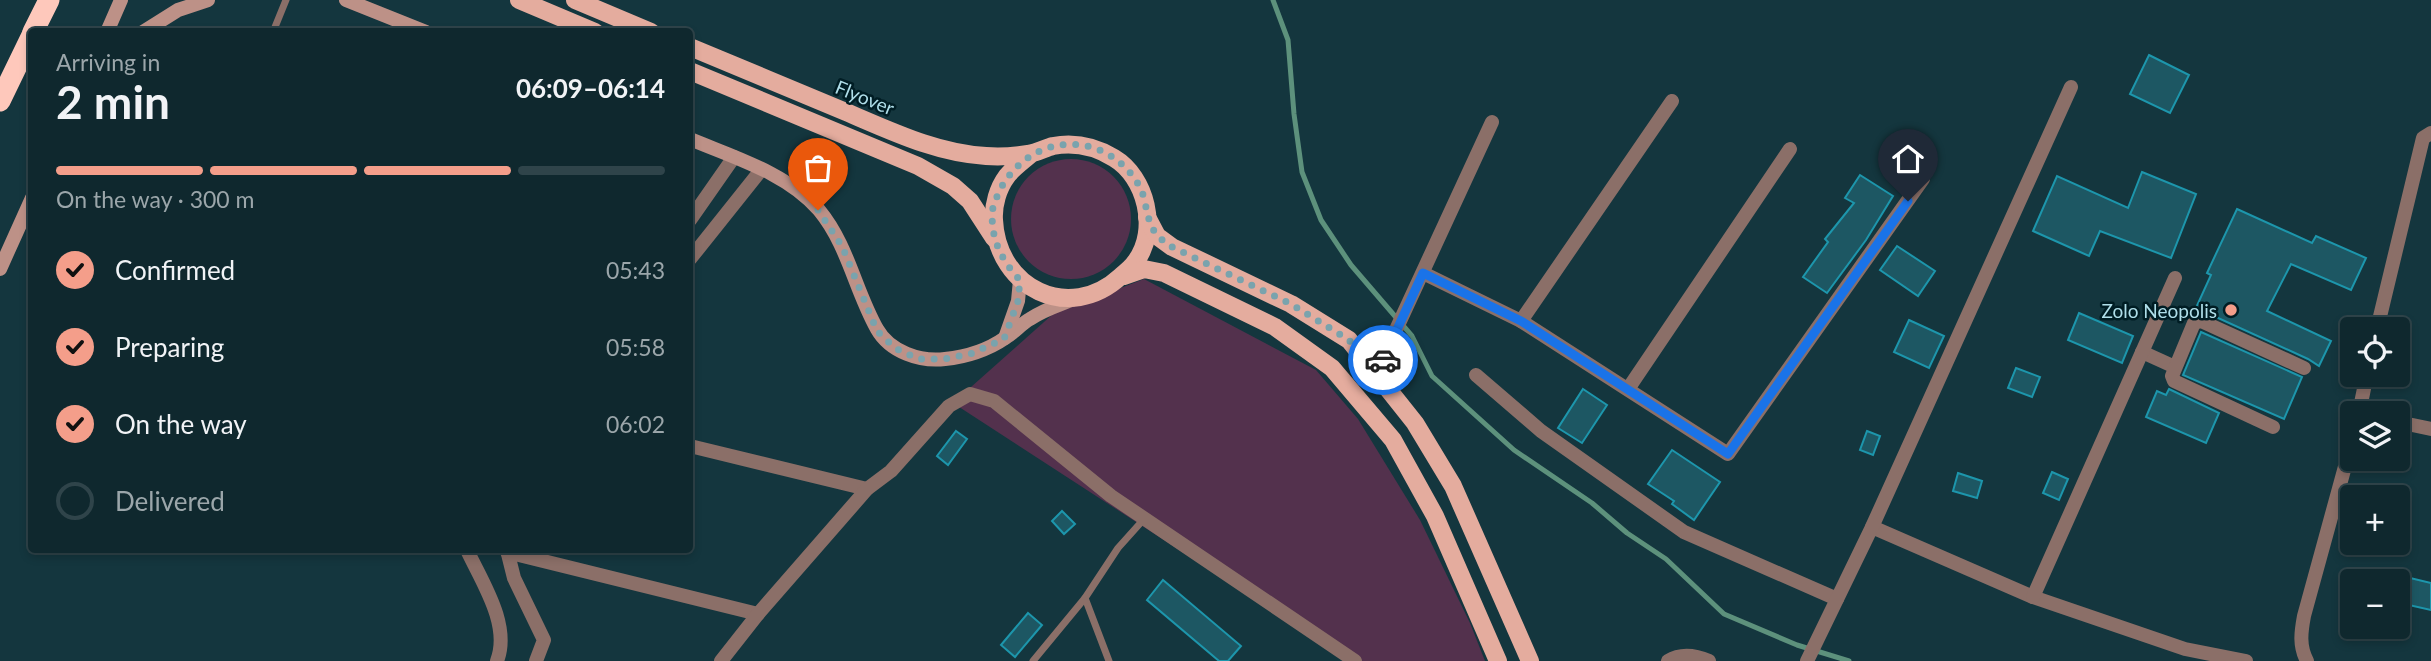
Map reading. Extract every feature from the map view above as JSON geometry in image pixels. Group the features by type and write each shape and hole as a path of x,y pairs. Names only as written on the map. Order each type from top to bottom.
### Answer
{"highway":[{"path":"34,28 48,0"},
{"path":"0,101 28,42"}],"main road":[{"path":"109,28 121,0"},
{"path":"149,28 178,10 208,0"},
{"path":"346,0 416,28"},
{"path":"519,0 585,28"},
{"path":"575,0 642,28"},
{"name":"Flyover","path":"693,48 926,145 989,156 1031,154"},
{"path":"693,72 918,166 953,186 970,201 995,238 1009,268 1020,280 1038,291 1058,297 1075,298"},
{"path":"693,140 793,186 818,210 842,246 877,331 895,348 918,359 944,359 970,354 1004,339 1030,319 1075,298 1102,291 1137,260 1145,240 1147,218 1143,195 1133,176 1107,154 1074,144 1052,146 1031,154 1007,176 993,206 995,238"},
{"path":"0,269 28,207"},
{"path":"1147,218 1157,236 1172,247 1291,304 1349,340 1415,423 1453,486 1530,661"},
{"path":"1120,277 1144,270 1164,273 1275,327 1332,369 1393,440 1435,516 1498,661"},
{"path":"1004,339 1018,301 1020,280"}],"street":[{"path":"1807,661 1872,527 2071,87"},
{"path":"1521,321 1672,101"},
{"path":"1376,373 1492,122"},
{"path":"2380,317 2423,138 2431,132"},
{"path":"1628,389 1790,149"},
{"path":"693,216 734,157"},
{"path":"693,255 761,170"},
{"path":"1423,273 1521,321 1728,454 1923,179"},
{"path":"2033,597 2175,278"},
{"path":"2273,427 2177,384 2172,379 2194,323 2199,320 2304,368"},
{"path":"2142,352 2175,367"},
{"path":"1476,375 1541,431 1684,533 1837,599"},
{"path":"721,661 758,614 867,489 891,471 941,414 963,396 970,394 993,401 1111,496 1355,661"},
{"path":"2410,425 2431,429"},
{"path":"693,447 867,489"},
{"path":"2307,661 2302,652 2304,616 2344,471"},
{"path":"1872,527 2033,597 2185,649 2246,661"},
{"path":"468,553 496,617 501,650 497,661"},
{"path":"508,553 514,579 544,640 536,661"},
{"path":"515,553 758,614"},
{"path":"1668,661 1675,657 1695,655 1709,661"}],"lane":[{"path":"275,28 286,0"},
{"path":"1033,661 1085,598 1118,548 1144,519"},
{"path":"1085,598 1108,661"}],"shaded area":[{"path":"1071,159 1094,163 1114,176 1127,196 1131,219 1127,242 1114,262 1094,275 1071,279 1048,275 1028,262 1015,242 1011,219 1015,196 1028,176 1048,163"},
{"path":"1144,279 1316,370 1358,419 1420,520 1470,623 1485,661 1350,661 953,403 1053,314"}],"building":[{"path":"2149,55 2189,75 2170,113 2130,94"},
{"path":"2142,172 2196,194 2171,258 2100,231 2089,256 2033,231 2057,176 2128,208"},
{"path":"1860,175 1893,196 1866,240 1827,293 1803,277 1828,242 1825,239 1854,203 1845,198"},
{"path":"2237,209 2312,243 2316,236 2366,258 2351,290 2291,264 2267,311 2331,341 2319,366 2205,312 2195,310 2211,275 2207,273"},
{"path":"1897,246 1935,271 1918,296 1880,270"},
{"path":"2079,313 2133,336 2122,363 2068,340"},
{"path":"1909,320 1944,336 1929,368 1894,352"},
{"path":"2201,332 2302,377 2284,419 2183,375"},
{"path":"2016,368 2040,377 2032,397 2008,388"},
{"path":"1583,389 1607,405 1582,443 1558,428"},
{"path":"2169,389 2219,413 2206,443 2146,417 2157,391 2166,395"},
{"path":"956,431 967,439 948,465 937,456"},
{"path":"1867,431 1880,436 1873,455 1860,450"},
{"path":"1672,450 1720,482 1694,520 1672,504 1674,501 1648,484"},
{"path":"2052,472 2068,479 2059,500 2043,493"},
{"path":"1958,473 1982,481 1977,498 1953,491"},
{"path":"1062,511 1075,524 1064,534 1052,521"},
{"path":"2410,578 2431,583 2431,610 2410,605"},
{"path":"1163,580 1241,646 1228,661 1219,661 1147,600"},
{"path":"1028,613 1042,625 1015,657 1001,645"}],"waterway":[{"path":"1273,0 1288,40 1302,172 1321,220 1351,265 1412,336 1432,376 1514,450 1592,503 1627,533 1666,559 1724,614 1797,645 1849,661"}],"way so far":[{"path":"818,210 842,246 877,331 895,348 918,359 944,359 970,354 1004,339 1018,301 1020,280 1000,254 995,238 993,206 1007,176 1031,154 1052,146 1074,144 1096,149 1116,159 1133,176 1143,195 1147,218 1157,236 1172,247 1291,304 1349,340 1376,373 1383,360"}],"place":[{"name":"Zolo Neopolis","path":"2231,310"}],"route":[{"path":"1383,360 1423,273 1521,321 1728,454 1908,201"}]}
